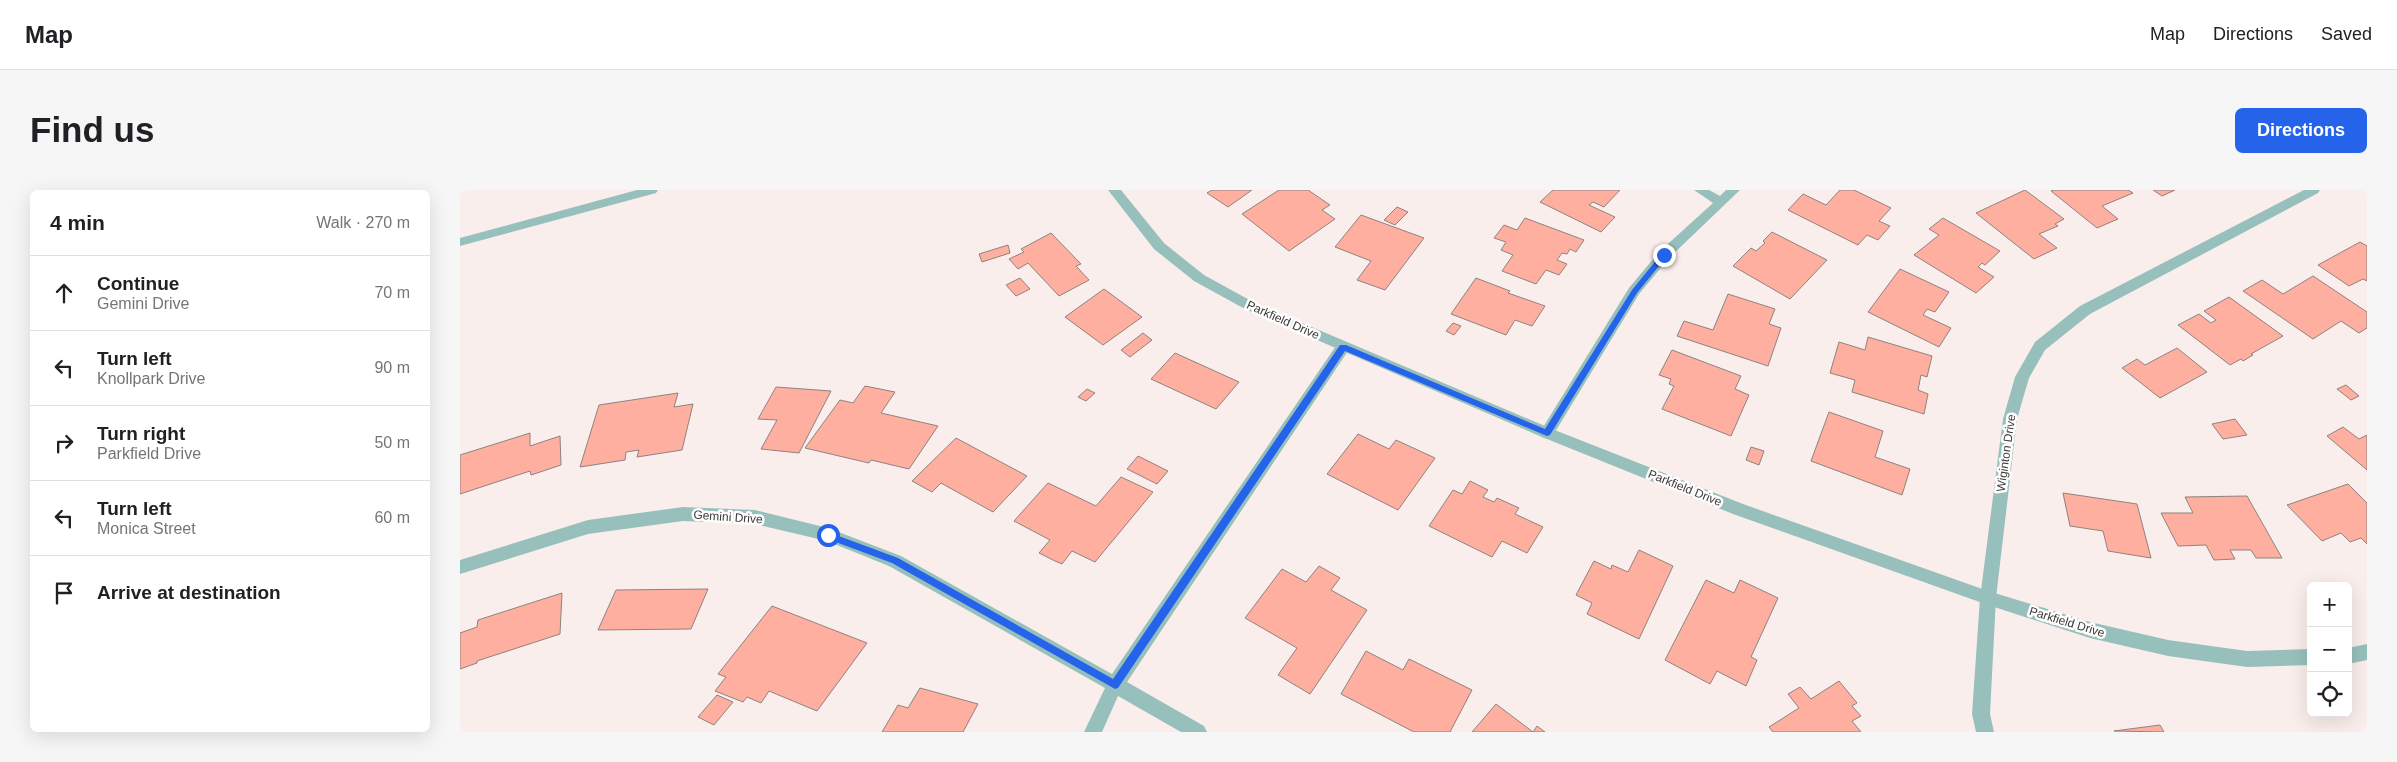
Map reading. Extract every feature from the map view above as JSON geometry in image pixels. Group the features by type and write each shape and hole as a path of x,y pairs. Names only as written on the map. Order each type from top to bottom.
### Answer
{"street":[{"path":"460,242 652,190"},
{"name":"Parkfield Drive","path":"1114,190 1159,246 1199,278 1250,306 1547,433 1738,509 1988,598 2090,630 2168,648 2247,658 2307,658"},
{"path":"1700,190 1721,202"},
{"path":"1547,433 1634,291 1664,255 1734,190"},
{"name":"Wiginton Drive","path":"1985,732 1981,714 1988,598 2010,419 2022,376 2040,346 2085,310 2314,190"},
{"path":"1093,732 1115,685 1343,347"},
{"name":"Gemini Drive","path":"460,567 588,527 683,514 755,517 828,535 895,560 1198,732"},
{"path":"2352,655 2367,652"}],"building":[{"path":"1212,190 1252,190 1228,207 1207,193"},
{"path":"1279,190 1308,190 1330,205 1322,210 1335,219 1289,251 1242,214"},
{"path":"1553,190 1620,190 1604,207 1593,202 1589,205 1615,217 1601,232 1540,202"},
{"path":"1840,190 1854,190 1891,208 1879,221 1890,226 1878,240 1867,235 1858,245 1788,210 1803,194 1826,205"},
{"path":"2025,190 2064,219 2055,224 2058,226 2039,234 2057,248 2034,259 1976,213"},
{"path":"2128,190 2133,193 2102,206 2118,219 2097,228 2051,191"},
{"path":"2153,190 2175,190 2162,196"},
{"path":"1397,207 1408,212 1395,225 1384,220"},
{"path":"1361,215 1424,238 1385,290 1357,280 1371,261 1335,247"},
{"path":"1525,218 1584,240 1576,252 1570,249 1567,254 1562,253 1557,260 1567,264 1559,275 1546,270 1536,284 1502,271 1513,255 1501,250 1506,242 1494,238 1504,225 1517,230"},
{"path":"1943,218 2000,251 1985,265 1982,263 1978,267 1994,277 1976,293 1914,255 1939,235 1929,229"},
{"path":"1772,232 1827,260 1790,299 1733,266 1751,248 1756,251 1765,243 1763,241"},
{"path":"1051,233 1081,264 1076,266 1089,280 1059,296 1028,263 1018,269 1009,259 1024,252 1021,249"},
{"path":"2360,242 2367,246 2367,281 2363,279 2349,286 2318,265"},
{"path":"1008,245 1010,253 982,262 979,254"},
{"path":"1900,269 1949,292 1935,312 1927,309 1923,315 1951,328 1939,347 1868,312"},
{"path":"2313,276 2367,312 2367,328 2359,333 2341,321 2313,339 2243,291 2262,280 2283,294"},
{"path":"1020,278 1030,289 1016,296 1006,285"},
{"path":"1476,278 1510,291 1508,293 1545,306 1532,326 1515,320 1506,335 1451,314"},
{"path":"1104,289 1142,317 1103,345 1065,317"},
{"path":"1728,294 1775,309 1769,324 1781,328 1768,366 1677,336 1684,321 1713,330"},
{"path":"2229,297 2283,336 2251,354 2253,355 2243,361 2241,359 2230,365 2178,325 2199,314 2211,323 2216,320 2204,311"},
{"path":"1453,323 1461,326 1454,335 1446,331"},
{"path":"1143,333 1152,340 1130,357 1121,350"},
{"path":"1868,337 1932,356 1927,377 1921,375 1918,390 1928,394 1924,414 1852,392 1855,380 1830,373 1839,342 1865,350"},
{"path":"2177,348 2207,372 2160,398 2122,368 2137,359 2145,365"},
{"path":"1672,350 1741,376 1735,389 1749,395 1731,436 1662,409 1674,386 1669,384 1671,379 1659,375"},
{"path":"1175,353 1239,382 1216,409 1151,379"},
{"path":"2346,385 2359,396 2351,400 2337,389"},
{"path":"865,386 895,392 881,413 938,426 909,469 871,460 869,463 805,448 840,400 853,403"},
{"path":"776,387 831,391 799,453 761,449 777,420 758,419"},
{"path":"1087,389 1095,393 1086,401 1078,397"},
{"path":"678,393 674,407 693,404 682,450 637,457 639,450 626,452 625,460 580,467 599,405"},
{"path":"1829,412 1883,431 1875,457 1910,469 1902,495 1811,461"},
{"path":"2235,419 2247,435 2223,439 2212,424"},
{"path":"2343,427 2359,439 2367,435 2367,470 2327,436"},
{"path":"530,433 530,446 560,436 561,465 531,475 530,471 460,494 460,455"},
{"path":"1358,434 1389,449 1396,440 1435,458 1398,510 1327,474"},
{"path":"956,438 1027,476 993,512 941,483 932,492 912,481"},
{"path":"1751,447 1764,451 1759,465 1746,460"},
{"path":"1138,456 1168,471 1157,484 1127,469"},
{"path":"1121,477 1153,492 1095,562 1072,551 1062,564 1039,553 1050,540 1014,521 1048,483 1096,506"},
{"path":"1470,481 1488,490 1483,497 1494,502 1497,498 1519,508 1515,514 1543,527 1527,553 1502,541 1492,557 1429,526 1453,490 1462,494"},
{"path":"2348,484 2367,503 2367,544 2361,538 2350,542 2341,533 2322,541 2287,505"},
{"path":"2063,493 2137,504 2151,558 2108,551 2103,531 2070,526"},
{"path":"2247,496 2282,558 2256,558 2251,550 2230,550 2235,559 2214,560 2206,545 2178,546 2161,513 2193,513 2185,497"},
{"path":"1639,550 1673,566 1639,639 1587,614 1592,603 1576,595 1594,561 1611,569 1612,565 1628,572"},
{"path":"1319,566 1340,578 1331,590 1367,610 1310,694 1278,675 1297,648 1245,618 1282,569 1306,582"},
{"path":"1706,580 1734,593 1740,580 1778,598 1751,657 1757,660 1746,686 1717,671 1710,684 1665,660"},
{"path":"708,589 691,629 598,630 616,590"},
{"path":"562,593 560,634 477,661 477,663 460,669 460,633 477,627 478,620"},
{"path":"772,606 867,643 817,711 769,691 761,703 747,697 743,702 715,691 726,677 718,674"},
{"path":"1366,651 1403,670 1409,659 1472,690 1450,732 1414,732 1341,694"},
{"path":"1839,681 1857,703 1852,706 1861,716 1852,721 1861,732 1773,732 1769,727 1799,708 1788,694 1800,687 1811,699"},
{"path":"920,688 978,704 963,732 882,732 898,705 908,708"},
{"path":"717,695 733,702 714,725 698,717"},
{"path":"1496,704 1533,732 1472,732"},
{"path":"2160,725 2164,732 2114,731"},
{"path":"1537,726 1545,732 1533,732"}],"route":[{"path":"828,535 895,560 1115,685 1343,347 1547,433 1634,291 1664,255"}]}
